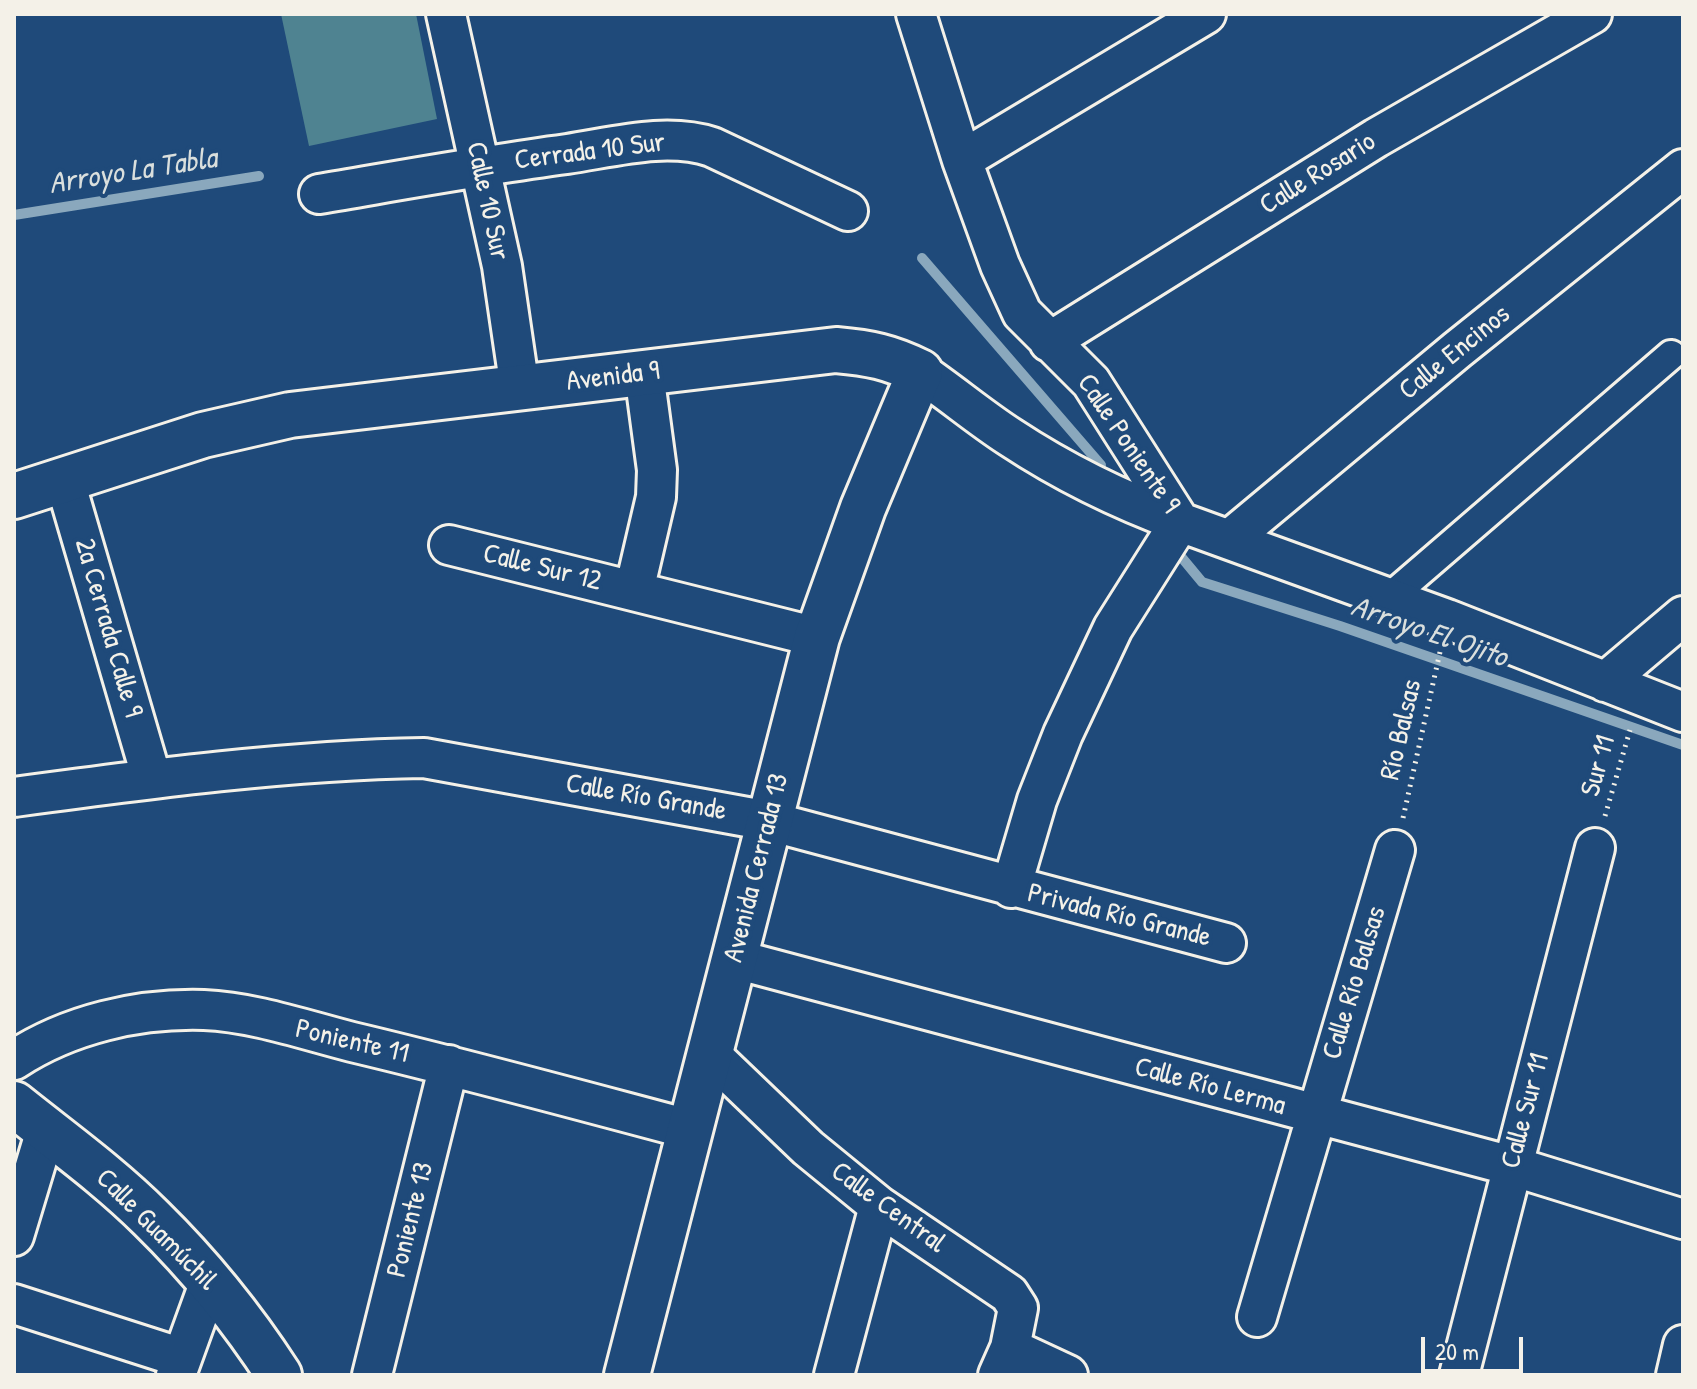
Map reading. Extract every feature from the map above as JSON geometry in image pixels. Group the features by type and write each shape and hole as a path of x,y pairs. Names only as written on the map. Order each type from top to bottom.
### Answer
{"street":[{"name":"Calle Poniente 9","path":"916,14 962,160 1000,265 1022,313 1091,382 1180,522 1447,619 1683,712"},
{"path":"962,160 1206,14"},
{"name":"Calle Rosario","path":"1049,342 1376,138 1592,14"},
{"name":"Calle 10 Sur","path":"459,19 480,166 502,266 520,389"},
{"name":"Cerrada 10 Sur","path":"319,194 652,141 693,141 848,211"},
{"name":"Calle Encinos","path":"1230,539 1457,350 1683,169"},
{"name":"Avenida 9","path":"14,496 203,435 290,415 836,350 874,353 920,372 1011,438 1088,483 1180,522"},
{"path":"1389,598 1671,355"},
{"name":"Avenida Cerrada 13","path":"627,1375 817,637 863,508 920,372"},
{"name":"Calle Sur 12","path":"634,591 656,497 657,470 644,373"},
{"name":"2a Cerrada Calle 9","path":"64,478 152,779"},
{"path":"1011,888 1037,800 1063,734 1113,628 1180,522"},
{"name":"Calle Sur 12","path":"449,545 817,637"},
{"path":"1605,682 1683,616"},
{"name":"Calle Río Grande","path":"14,797 152,779 384,758 424,758 769,821 1011,888"},
{"name":"Calle Sur 11","path":"1459,1375 1595,848"},
{"name":"Calle Río Balsas","path":"1257,1317 1395,850"},
{"name":"Privada Río Grande","path":"1011,888 1226,943"},
{"name":"Calle Río Lerma","path":"735,959 1512,1166 1683,1219"},
{"name":"Poniente 11","path":"14,1060 47,1040 91,1024 172,1010 208,1010 449,1065 692,1130"},
{"name":"Calle Central","path":"711,1055 808,1148 879,1206 1009,1294 1018,1308 1004,1361"},
{"name":"Poniente 13","path":"372,1375 449,1065"},
{"path":"14,1236 30,1117"},
{"name":"Calle Guamúchil","path":"30,1117 150,1216 210,1281 279,1375"},
{"path":"834,1375 879,1206"},
{"path":"14,1304 179,1366 210,1281"},
{"path":"1676,1375 1683,1345"},
{"path":"1004,1361 1068,1375"}],"path":[{"name":"Río Balsas","path":"1395,850 1447,619"},
{"name":"Sur 11","path":"1595,848 1640,695"}],"green space":[{"path":"281,14 416,14 437,119 309,146"}],"waterway":[{"name":"Arroyo La Tabla","path":"14,215 259,176"},
{"name":"Arroyo El Ojito","path":"922,258 1101,465"},
{"name":"Arroyo El Ojito","path":"1173,547 1202,582 1340,626 1683,745"}]}
